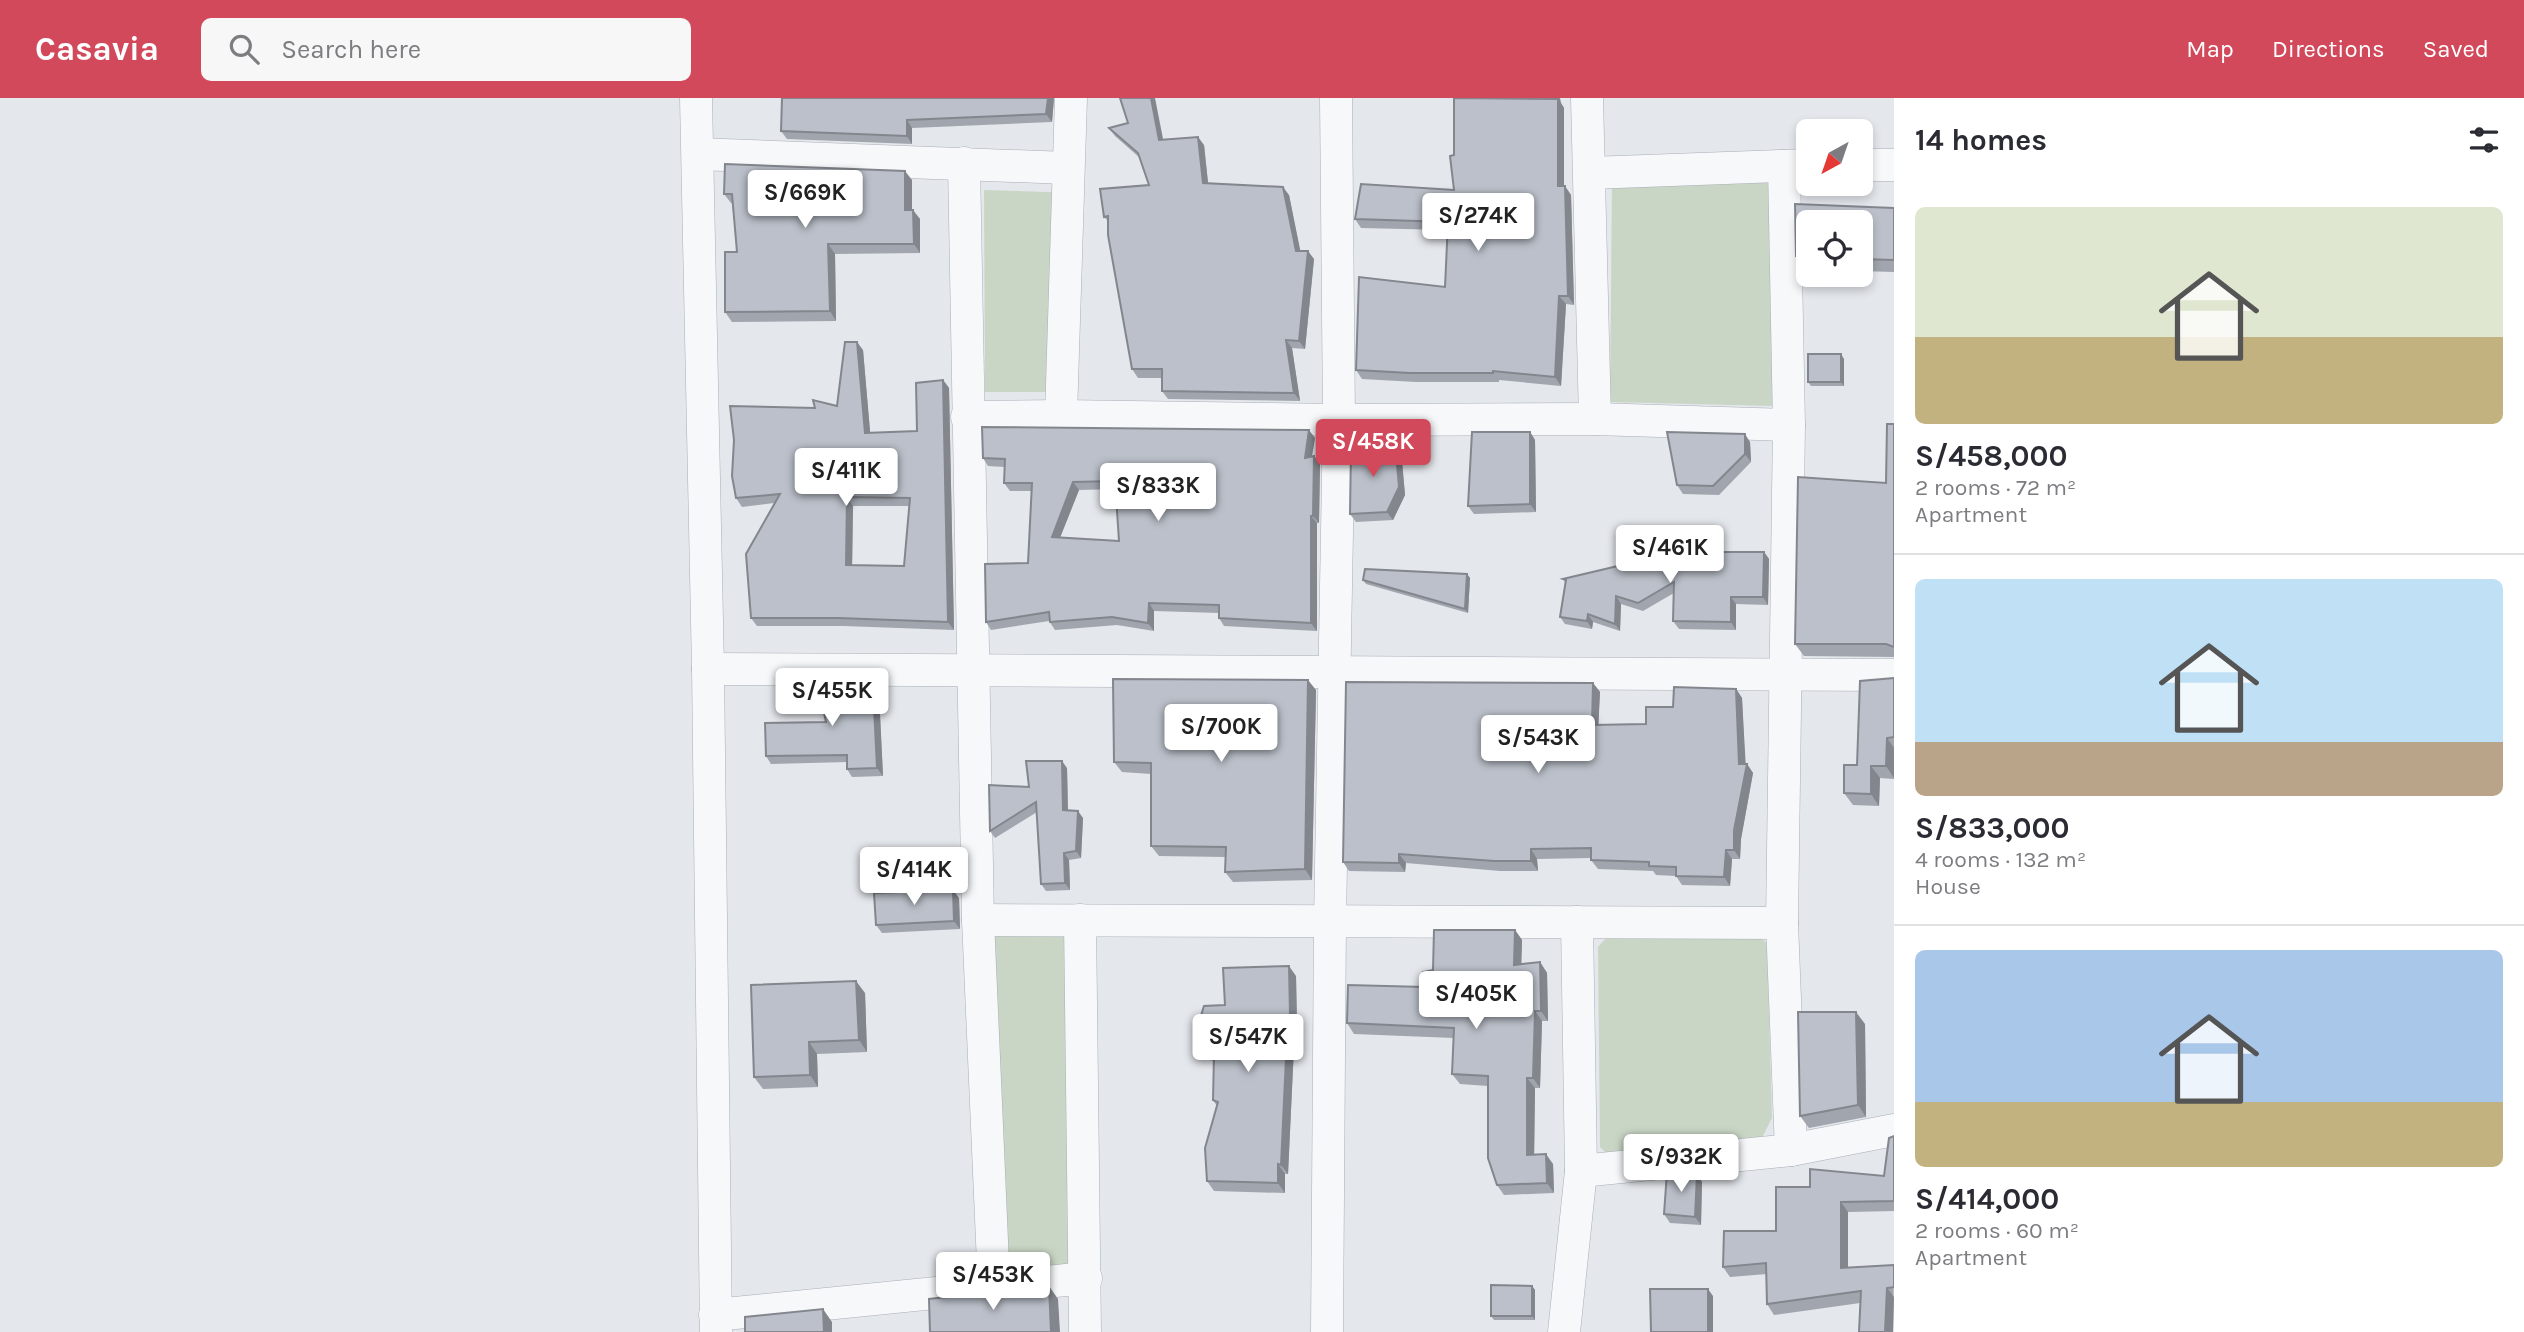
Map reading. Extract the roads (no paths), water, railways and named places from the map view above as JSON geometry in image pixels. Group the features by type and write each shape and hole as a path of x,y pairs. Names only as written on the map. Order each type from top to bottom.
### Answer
{"street":[{"path":"696,98 708,669 715,1323 994,1287 1086,1278"},
{"path":"1060,416 1071,98"},
{"path":"1326,1332 1339,420 1336,98"},
{"path":"1587,98 1595,419"},
{"path":"698,155 1067,168"},
{"path":"964,163 978,920 994,1287"},
{"path":"1873,165 1894,165"},
{"path":"1590,173 1796,166 1789,425 1782,923 1791,1150"},
{"path":"967,417 1595,419 1789,425"},
{"path":"708,669 1894,675"},
{"path":"978,920 1782,923"},
{"path":"1080,920 1085,1332"},
{"path":"1564,1332 1581,1171 1577,922"},
{"path":"1581,1171 1791,1150 1894,1130"}]}
